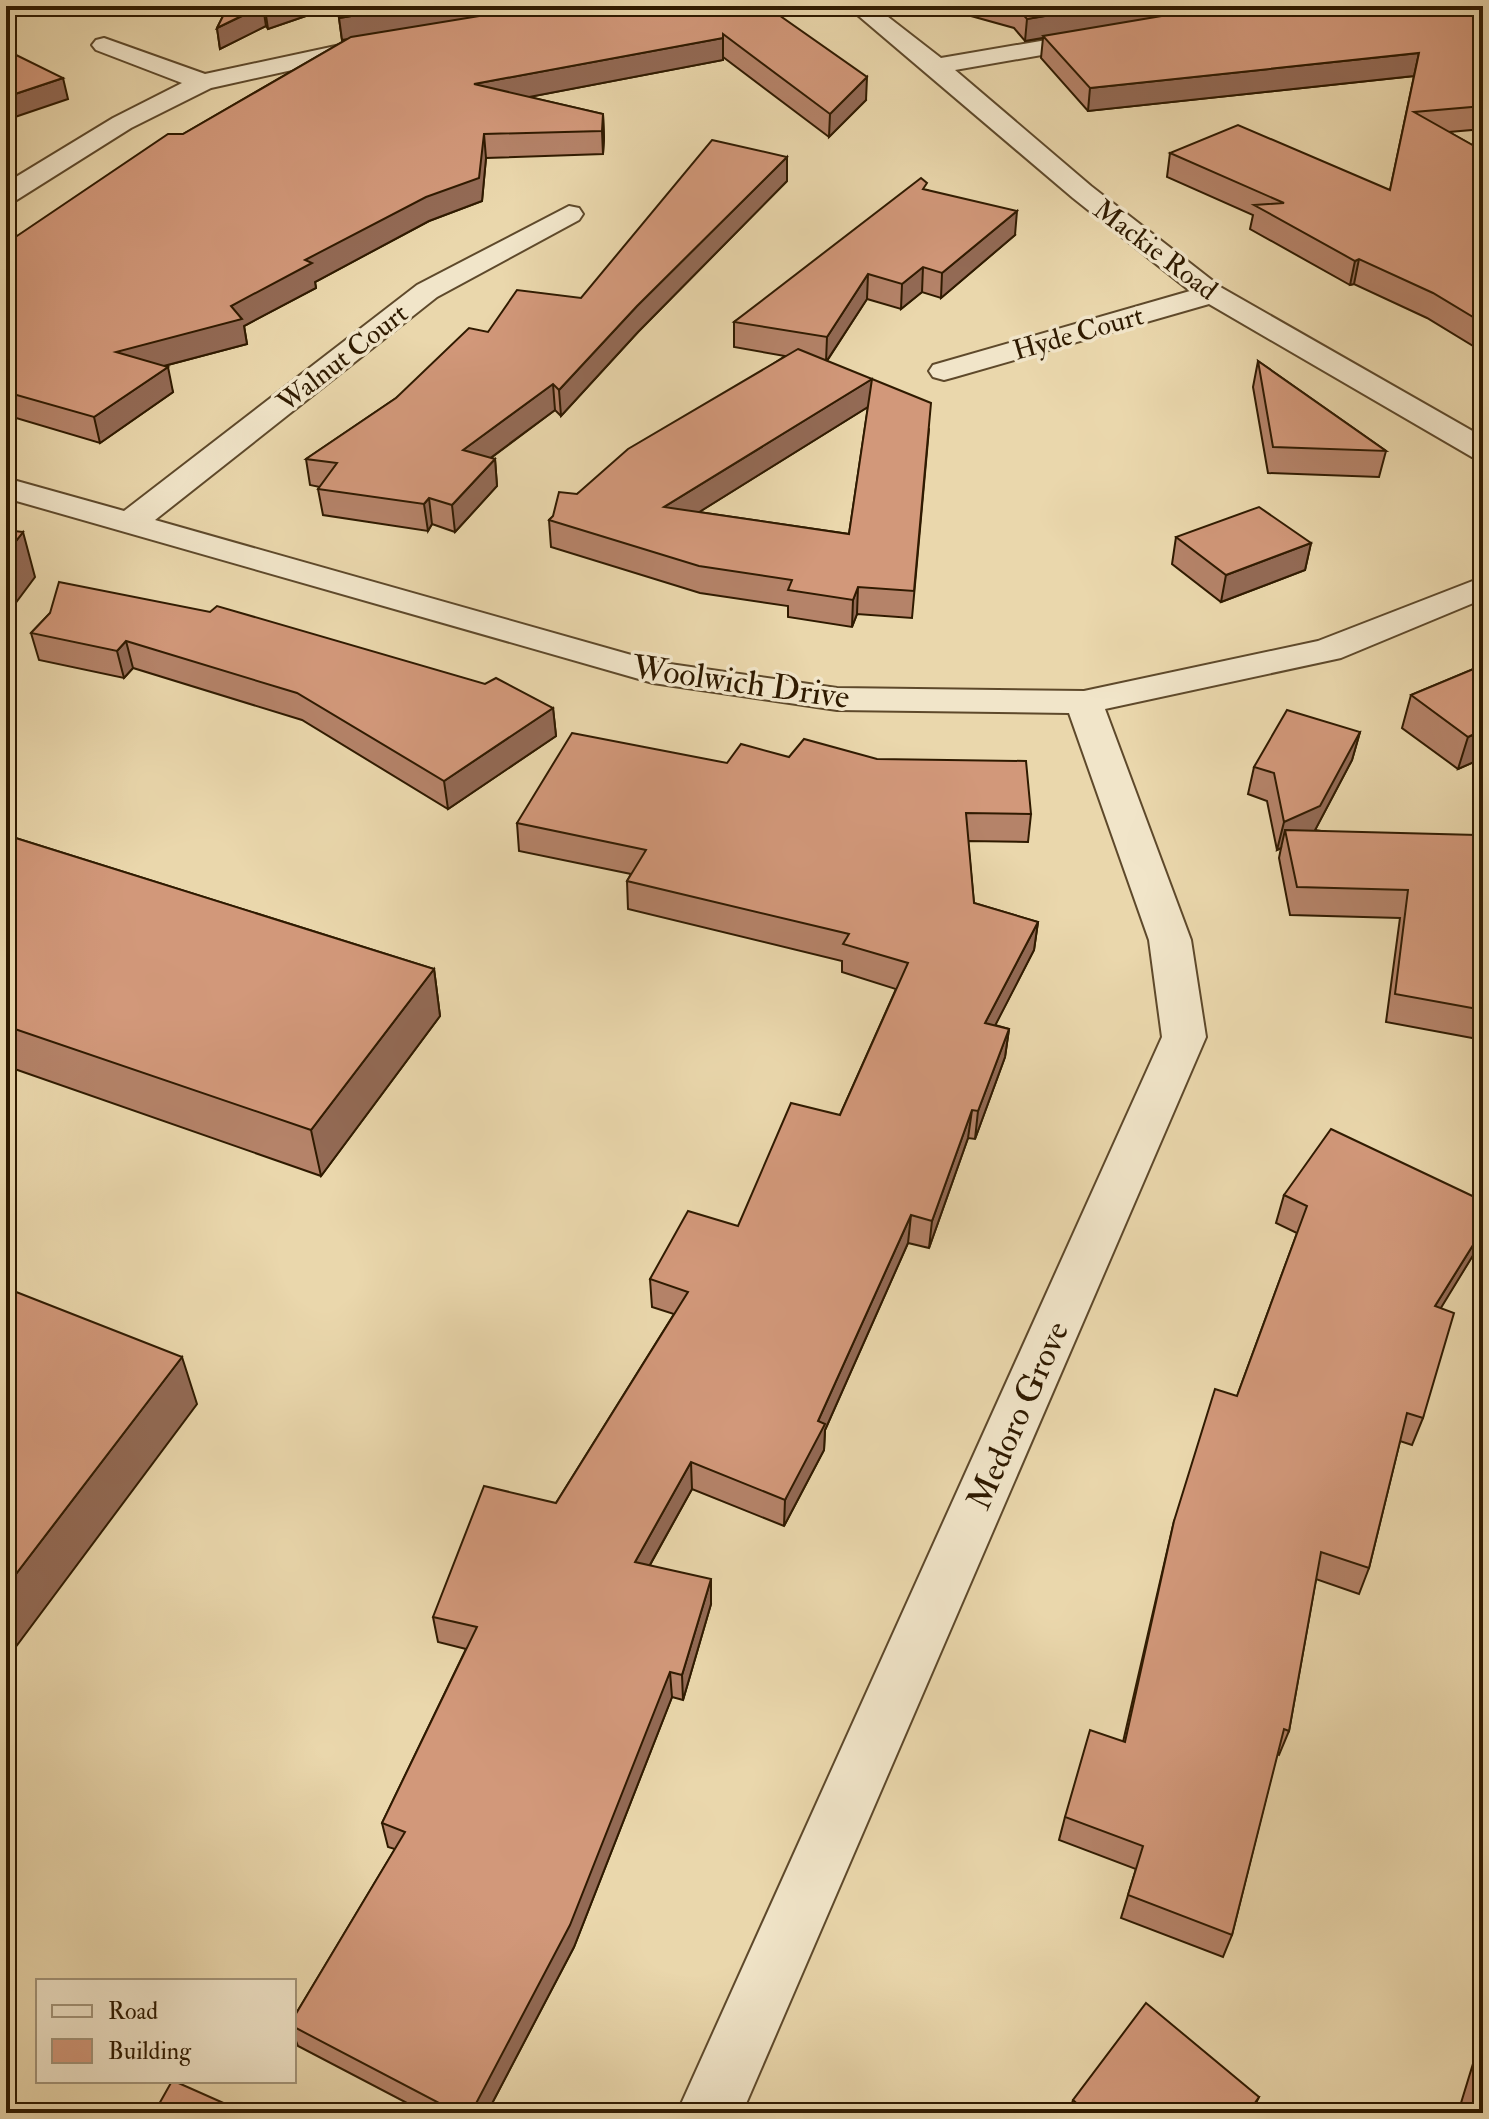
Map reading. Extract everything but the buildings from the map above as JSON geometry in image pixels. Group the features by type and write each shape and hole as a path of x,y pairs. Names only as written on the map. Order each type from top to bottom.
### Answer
{"street":[{"name":"Mackie Road","path":"859,6 936,66 1082,192 1212,294 1483,450"},
{"path":"936,66 1119,35"},
{"path":"6,195 122,123 203,82 396,42"},
{"path":"104,45 203,82"},
{"name":"Walnut Court","path":"131,522 427,291 569,214"},
{"name":"Hyde Court","path":"944,371 1212,294"},
{"name":"Woolwich Drive","path":"6,488 653,672 837,699 1084,702 1328,650 1483,587"},
{"name":"Medoro Grove","path":"709,2113 1184,1037 1170,940 1084,702"}]}
